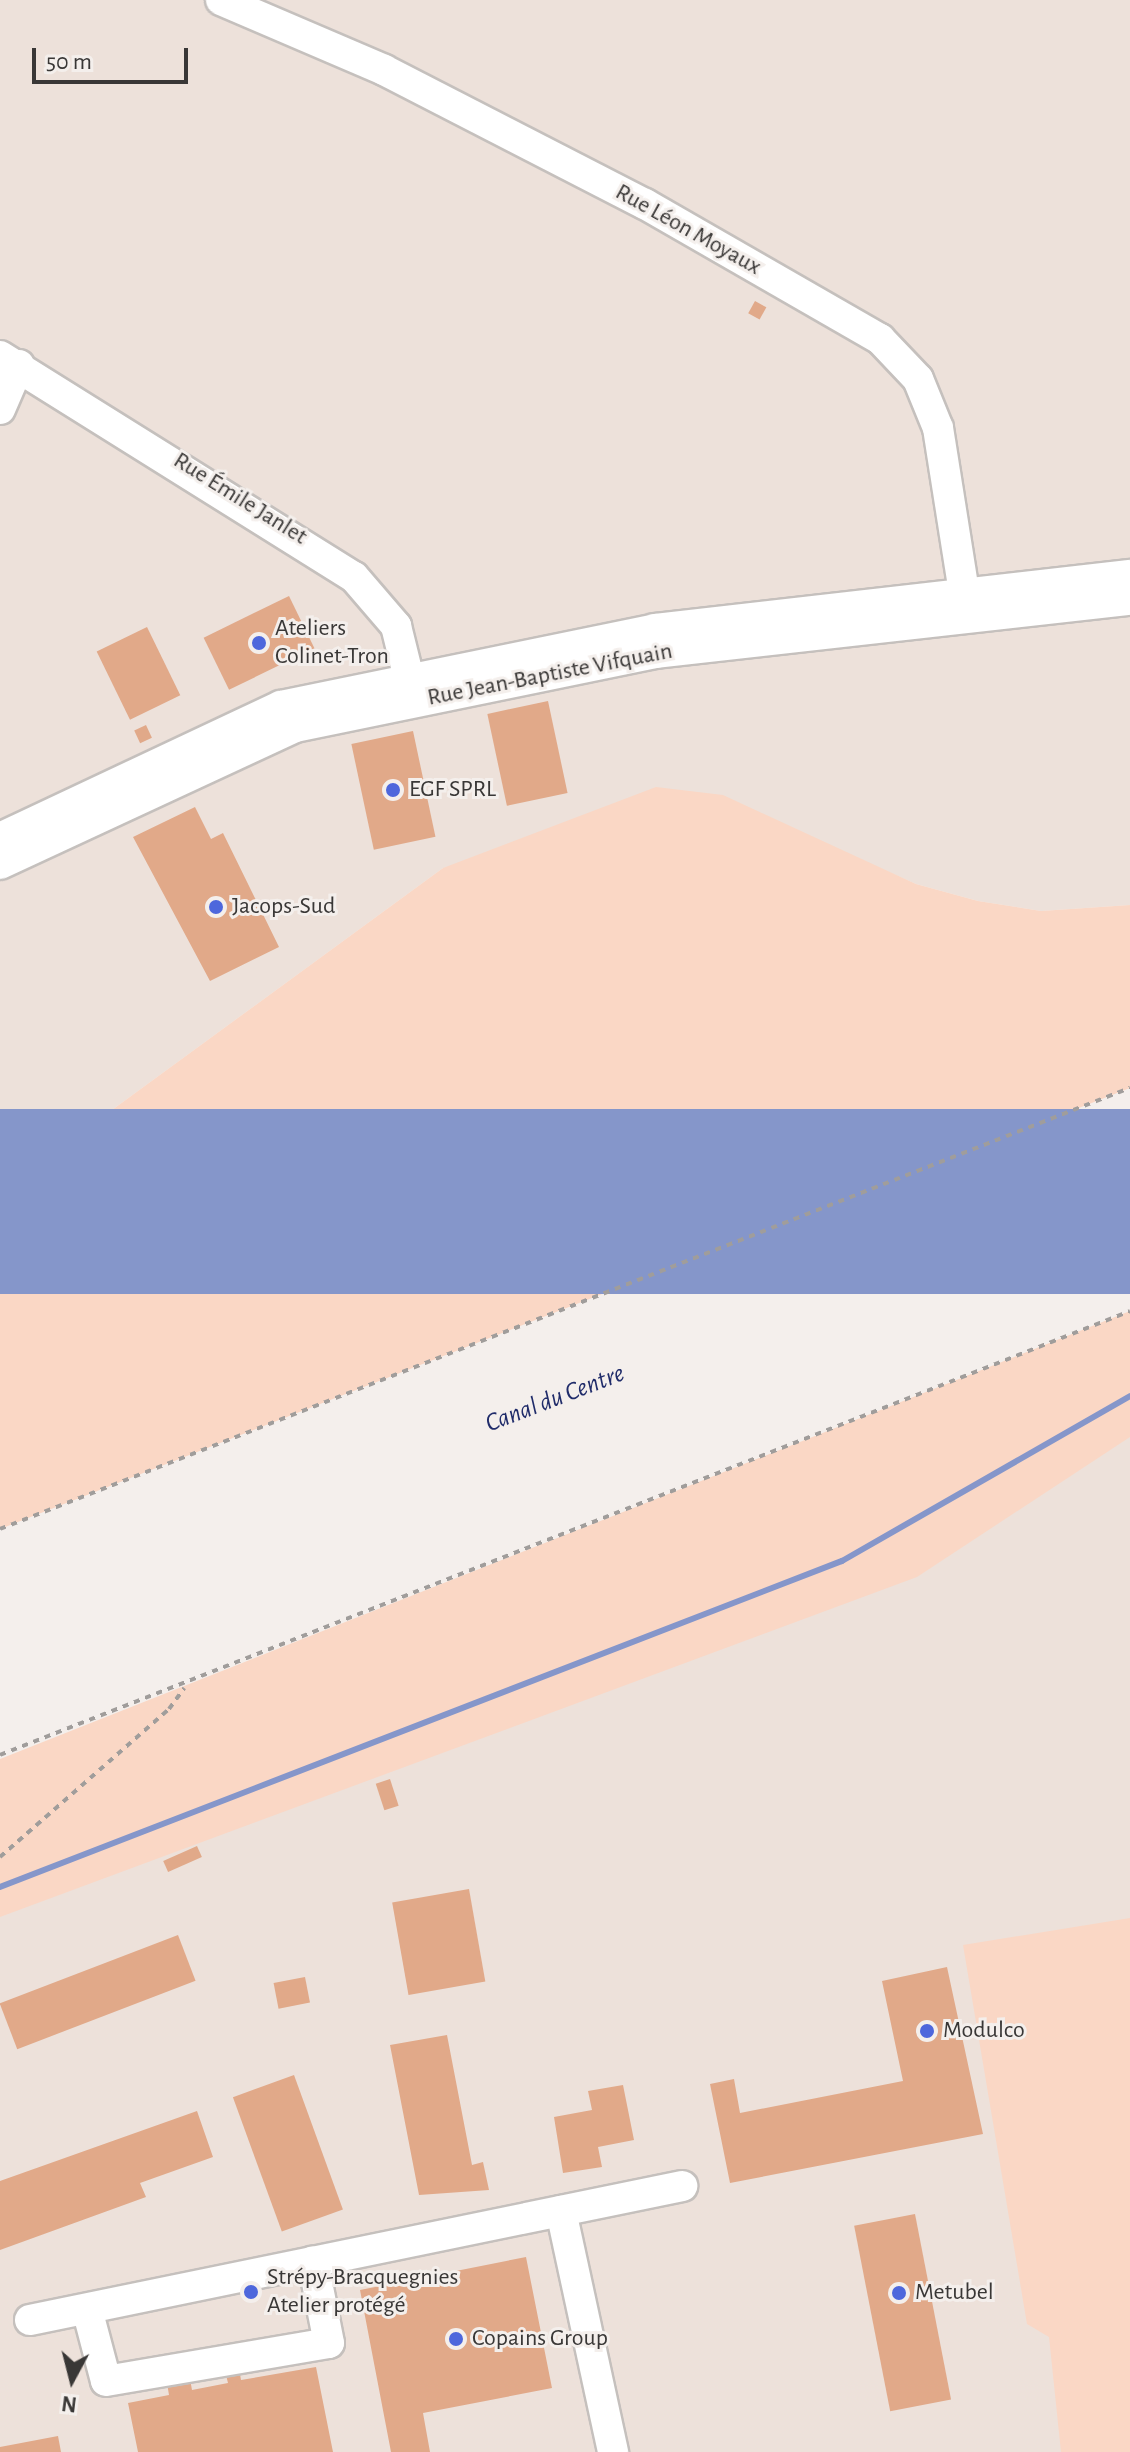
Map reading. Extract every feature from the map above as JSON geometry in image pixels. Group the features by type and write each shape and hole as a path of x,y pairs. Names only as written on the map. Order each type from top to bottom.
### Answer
{"street":[{"name":"Rue Léon Moyaux","path":"221,0 384,70 645,204 880,339 929,403 966,605"},
{"path":"0,409 9,360"},
{"name":"Rue Émile Janlet","path":"9,360 324,551 387,608 412,689"},
{"name":"Rue Jean-Baptiste Vifquain","path":"0,838 259,713 966,605 1130,575"},
{"name":"Rue Jean-Baptiste Vifquain","path":"966,605 1130,600"},
{"name":"Rue Jean-Baptiste Vifquain","path":"0,864 240,747 412,689"},
{"path":"30,2320 682,2186"},
{"path":"561,2211 613,2452"},
{"path":"87,2309 106,2381 329,2343 313,2262"}],"path":[{"path":"0,1529 1130,1088"},
{"path":"0,1755 186,1686 1130,1311"},
{"path":"0,1857 169,1709 186,1686"}],"shaded area":[{"path":"0,0 1130,0 1130,905 1041,911 978,901 916,884 837,849 443,868 75,1137 0,1163"},
{"path":"656,787 723,795 916,884 978,901 1041,911 1130,905 1130,1088 0,1529 0,1163 75,1137 443,868"},
{"path":"1130,1311 1130,1437 917,1577 0,1917 0,1759"},
{"path":"1130,1326 1130,2452 0,2452 0,1763"},
{"path":"1130,1918 1130,2452 1061,2452 1049,2337 1027,2324 963,1945"}],"water":[{"path":"0,1109 1130,1109 1130,1294 0,1294"}],"building":[{"path":"755,301 766,307 760,320 748,313"},
{"name":"Ateliers Colinet-Tron","path":"289,596 314,648 229,690 204,638"},
{"path":"147,627 180,695 130,720 97,652"},
{"path":"548,701 568,793 507,806 487,714"},
{"path":"146,725 152,738 140,743 134,730"},
{"name":"EGF SPRL","path":"413,731 435,837 374,850 351,744"},
{"name":"Jacops-Sud","path":"195,807 211,839 223,833 279,947 210,981 133,837"},
{"path":"390,1779 399,1806 384,1810 376,1784"},
{"path":"197,1846 202,1857 168,1872 163,1861"},
{"path":"469,1889 485,1982 409,1995 392,1903"},
{"path":"178,1935 196,1981 17,2049 0,2003"},
{"name":"Modulco","path":"947,1967 983,2134 730,2183 710,2084 734,2079 740,2113 903,2081 882,1981"},
{"path":"305,1977 310,2003 279,2009 274,1983"},
{"path":"447,2035 472,2165 483,2162 489,2190 419,2195 390,2045"},
{"path":"294,2075 343,2209 282,2232 233,2097"},
{"path":"623,2085 634,2140 598,2147 602,2167 563,2173 554,2117 592,2110 588,2091"},
{"path":"197,2111 213,2157 140,2183 146,2197 0,2250 0,2181"},
{"name":"Metubel","path":"915,2214 951,2400 890,2411 854,2226"},
{"name":"Copains Group","path":"526,2257 552,2388 423,2413 430,2452 391,2452 360,2290"},
{"path":"316,2367 333,2452 138,2452 128,2403 169,2395 167,2383 190,2379 192,2390 228,2383 225,2371 239,2368 241,2380"},
{"path":"58,2436 61,2452 0,2452 0,2447"}],"waterway":[{"path":"0,1887 842,1561 1130,1396"}],"place":[{"name":"Ateliers Colinet-Tron","path":"259,643"},
{"name":"EGF SPRL","path":"393,790"},
{"name":"Jacops-Sud","path":"216,907"},
{"name":"Modulco","path":"927,2031"},
{"name":"Strépy-Bracquegnies Atelier protégé","path":"251,2292"},
{"name":"Metubel","path":"899,2293"},
{"name":"Copains Group","path":"456,2339"}],"water label":[{"name":"Canal du Centre","path":"555,1399"}]}
